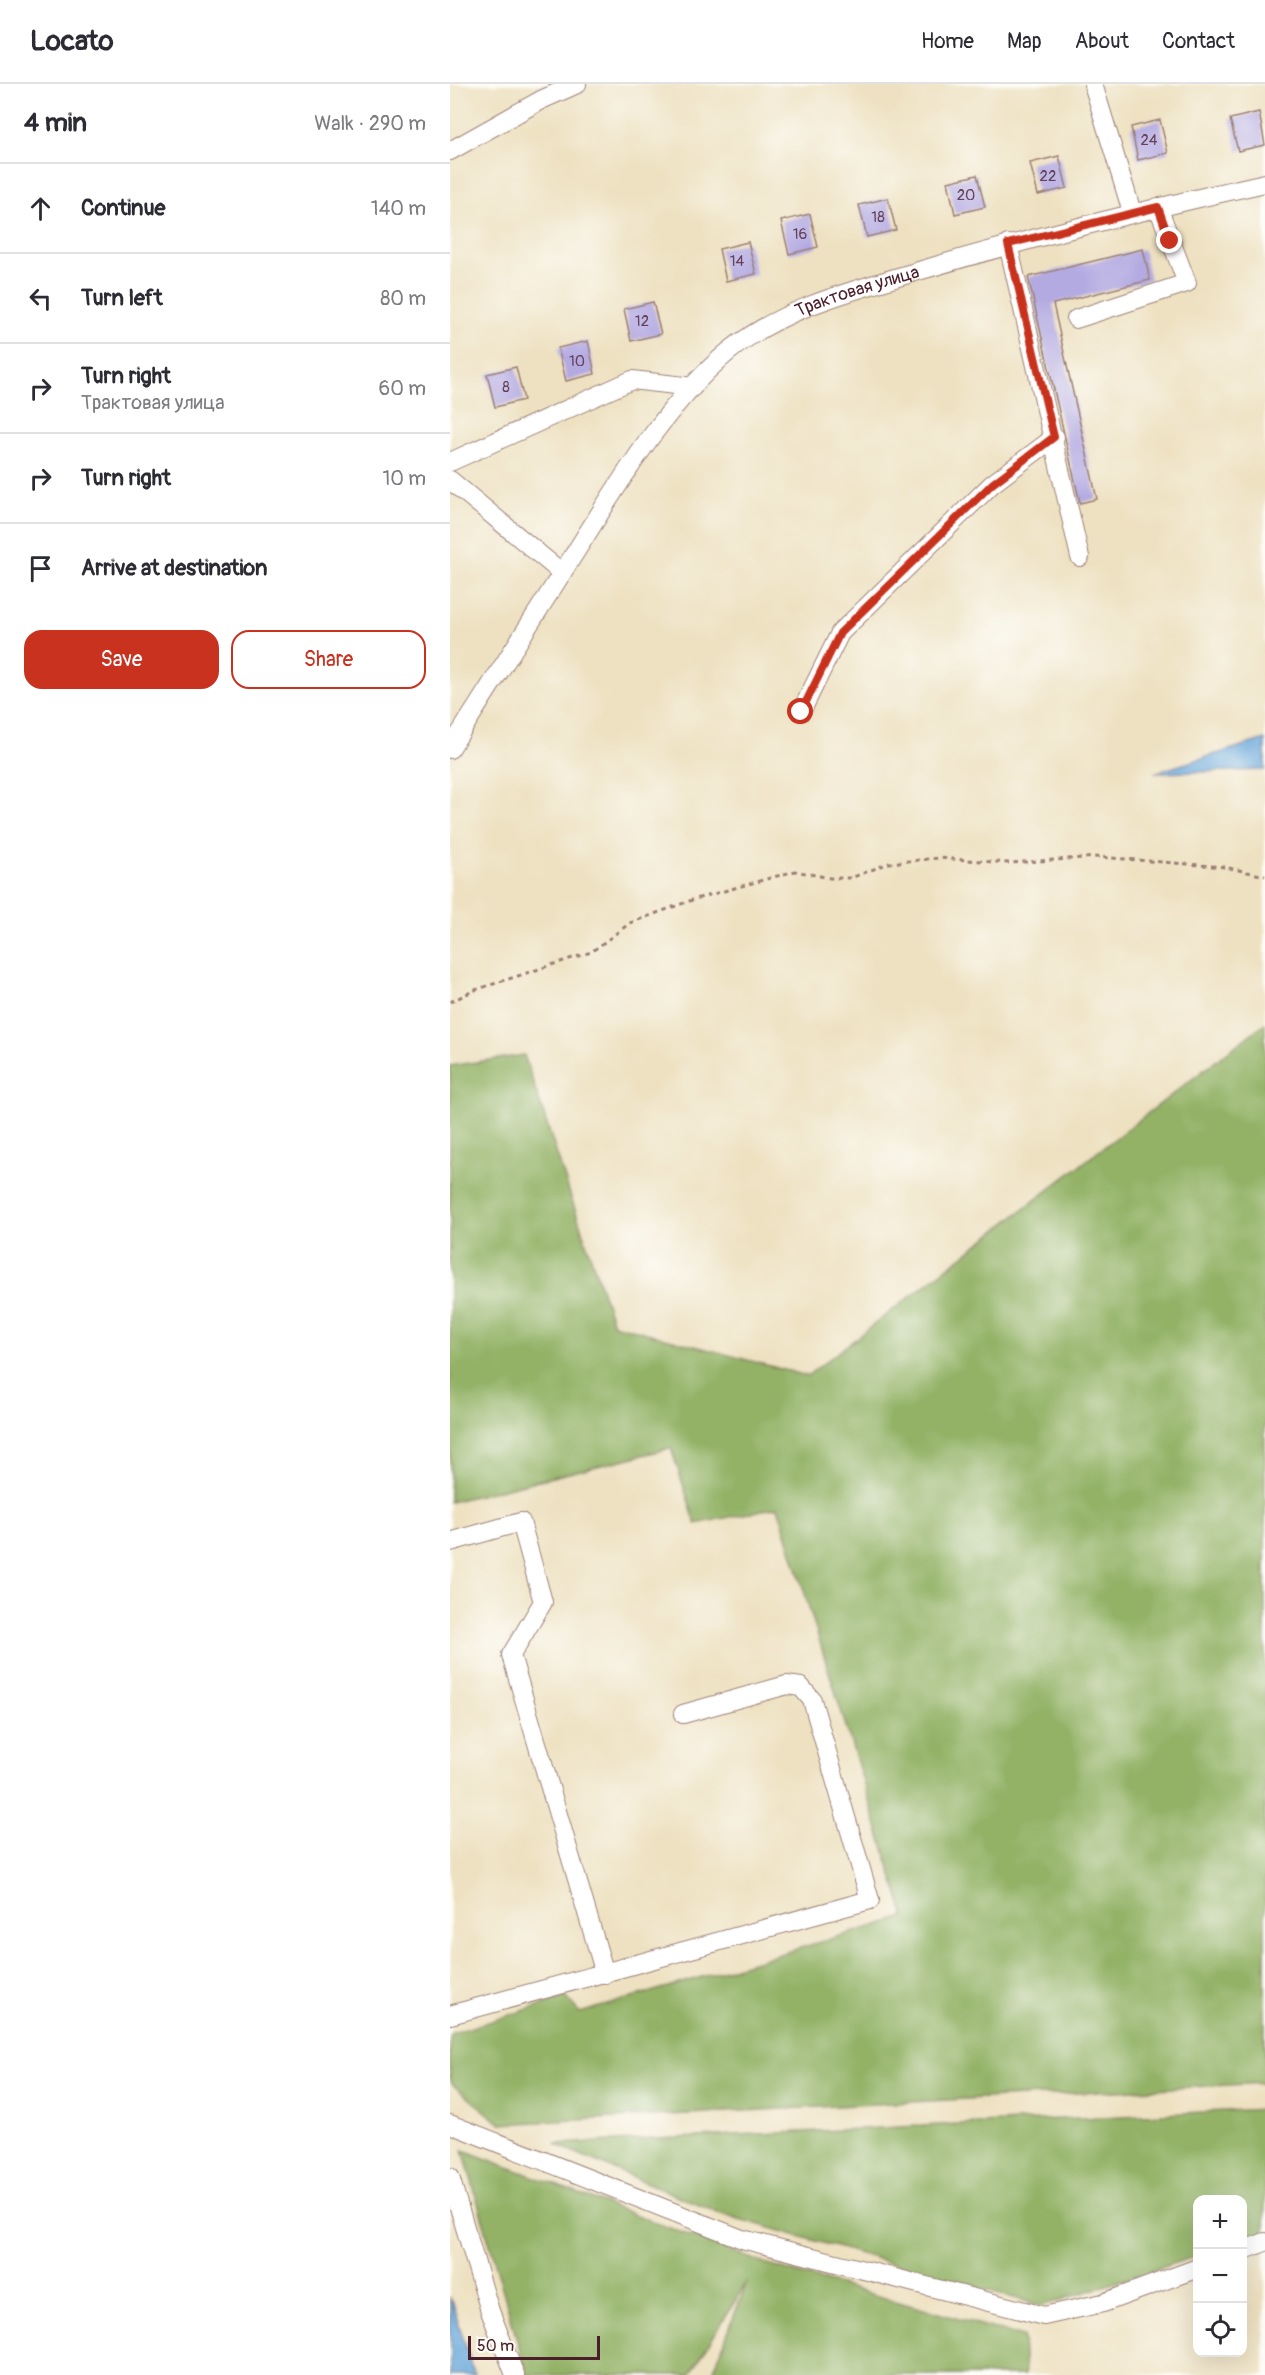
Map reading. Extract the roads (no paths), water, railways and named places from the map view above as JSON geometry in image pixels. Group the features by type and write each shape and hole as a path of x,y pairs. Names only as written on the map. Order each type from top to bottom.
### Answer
{"street":[{"path":"450,151 541,100 577,84"},
{"path":"1093,84 1132,212"},
{"name":"Трактовая улица","path":"450,749 639,454 674,407 729,352 786,314 884,281 1008,244 1132,212 1265,183"},
{"path":"1076,319 1187,283 1158,207"},
{"path":"1008,244 1080,557"},
{"path":"450,462 632,380 693,387"},
{"path":"801,712 840,633 992,484 1054,437"},
{"path":"450,480 562,573"},
{"path":"450,1542 521,1522 543,1602 511,1655 605,1974"},
{"path":"450,2015 870,1900 812,1700 801,1688 788,1685 683,1714"},
{"path":"450,2124 742,2239 1044,2316 1103,2303 1193,2269"},
{"path":"450,2177 490,2311 515,2375"},
{"path":"1247,2249 1265,2242"}],"water":[{"path":"1265,739 1265,770 1154,773"},
{"path":"450,2297 475,2375 450,2375"}]}
